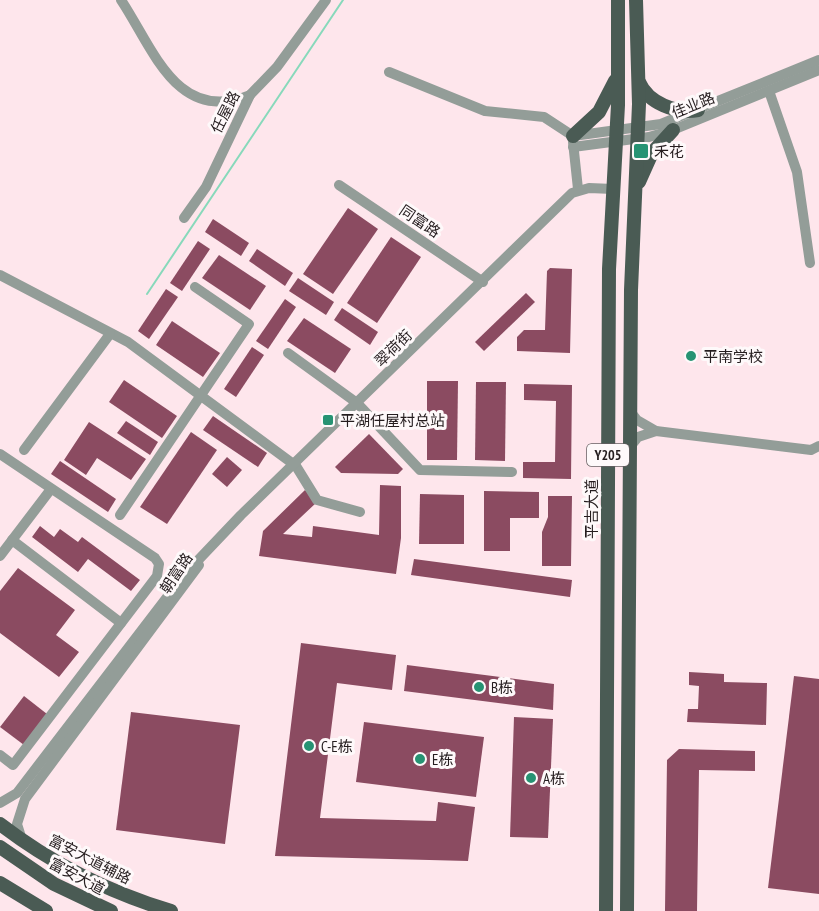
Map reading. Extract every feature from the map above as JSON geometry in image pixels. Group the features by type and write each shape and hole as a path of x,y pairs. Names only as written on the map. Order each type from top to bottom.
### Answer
{"main road":[{"name":"平吉大道","path":"606,911 610,225 616,137 618,0"},
{"name":"Y205","path":"627,911 630,411 638,134 636,0"},
{"path":"618,40 637,40"},
{"path":"573,142 606,103 618,70"},
{"path":"638,80 645,93 664,105 686,111 698,110"},
{"path":"635,199 647,162 673,130"},
{"path":"610,225 634,226"},
{"name":"富安大道辅路","path":"0,824 25,843 94,883 171,911"},
{"name":"富安大道","path":"0,847 54,884 111,911"},
{"path":"597,911 606,882"},
{"path":"0,883 46,911"}],"street":[{"path":"121,0 153,54 175,84 202,101 237,100 250,95"},
{"name":"任屋路","path":"184,218 206,187 250,95 277,67 326,0"},
{"name":"佳业路","path":"638,134 819,60"},
{"name":"佳业路","path":"573,142 673,130 819,70"},
{"path":"389,72 485,111 544,117 573,142 578,189 613,189"},
{"path":"769,91 797,172 810,263"},
{"name":"同富路","path":"339,185 483,282"},
{"name":"翠荷街","path":"206,555 241,515 578,189"},
{"path":"0,275 128,342 294,464 317,500 360,512"},
{"path":"120,515 249,324 195,287"},
{"path":"24,450 110,334"},
{"path":"288,353 357,403 420,470 512,472"},
{"path":"630,411 637,420 656,431 812,450 819,446"},
{"path":"630,447 638,437 656,431"},
{"path":"0,454 158,561 157,576 13,765 0,755"},
{"path":"0,556 51,489"},
{"path":"12,540 121,623"},
{"name":"朝富路","path":"0,803 17,793 174,586 206,555"},
{"name":"朝富路","path":"25,843 20,837 17,824 25,799 186,587 206,555"}],"building":[{"path":"348,208 378,229 333,294 303,274"},
{"path":"213,219 249,243 241,256 205,232"},
{"path":"391,237 421,257 377,323 347,303"},
{"path":"198,241 210,249 182,291 170,283"},
{"path":"257,249 293,273 285,286 249,261"},
{"path":"219,255 266,286 250,310 202,278"},
{"path":"550,268 572,269 570,353 517,351 517,337 524,330 545,330 547,271"},
{"path":"298,278 334,302 326,315 289,291"},
{"path":"166,289 178,297 149,339 138,331"},
{"path":"526,293 535,302 484,351 475,342"},
{"path":"285,299 296,307 268,349 256,341"},
{"path":"342,308 378,332 370,345 334,320"},
{"path":"304,318 351,349 335,373 287,341"},
{"path":"172,321 220,353 203,377 156,345"},
{"path":"252,347 264,355 236,397 224,389"},
{"path":"124,380 177,416 162,438 109,402"},
{"path":"427,381 458,381 457,460 427,460"},
{"path":"476,382 506,382 505,461 475,460"},
{"path":"524,384 572,385 571,479 523,478 523,462 555,462 556,401 524,400"},
{"path":"213,416 267,453 258,467 203,430"},
{"path":"126,421 158,442 150,455 117,433"},
{"path":"89,422 146,459 131,480 97,458 86,475 64,460"},
{"path":"191,432 217,450 167,524 140,507"},
{"path":"369,434 403,469 398,474 341,473 335,467"},
{"path":"227,457 242,470 227,487 212,474"},
{"path":"60,461 116,499 108,512 51,474"},
{"path":"380,485 401,486 401,538 396,574 259,556 263,531 305,490 317,502 283,534 312,537 313,526 379,535"},
{"path":"484,491 539,492 539,518 510,518 510,551 484,551"},
{"path":"420,494 464,495 464,544 419,544"},
{"path":"548,496 572,496 571,566 542,566 542,532 548,517"},
{"path":"40,526 54,537 60,529 78,542 82,537 140,580 131,591 88,559 78,572 32,537"},
{"path":"414,559 572,580 570,597 411,575"},
{"path":"18,568 75,610 56,635 79,652 59,677 0,633 0,591"},
{"name":"C-E栋","path":"301,643 396,655 392,690 337,683 320,818 436,821 438,802 475,807 468,861 275,856"},
{"name":"B栋","path":"407,665 554,684 553,710 404,691"},
{"path":"689,672 724,674 724,682 767,683 766,725 687,722 688,709 698,709 699,686 689,685"},
{"path":"794,676 819,679 819,894 768,888"},
{"path":"24,696 47,714 24,745 0,727"},
{"path":"131,712 240,725 225,844 116,830"},
{"name":"A栋","path":"514,717 553,719 548,838 510,837"},
{"name":"E栋","path":"364,722 484,737 476,797 356,782"},
{"path":"679,749 755,751 755,771 699,770 697,911 665,911 667,760"}],"waterway":[{"path":"147,294 343,0"}],"place":[{"name":"禾花","path":"641,151"},
{"name":"平南学校","path":"691,356"},
{"name":"平湖任屋村总站","path":"328,420"},
{"name":"B栋","path":"479,687"},
{"name":"C-E栋","path":"309,746"},
{"name":"E栋","path":"420,759"},
{"name":"A栋","path":"531,778"}]}
